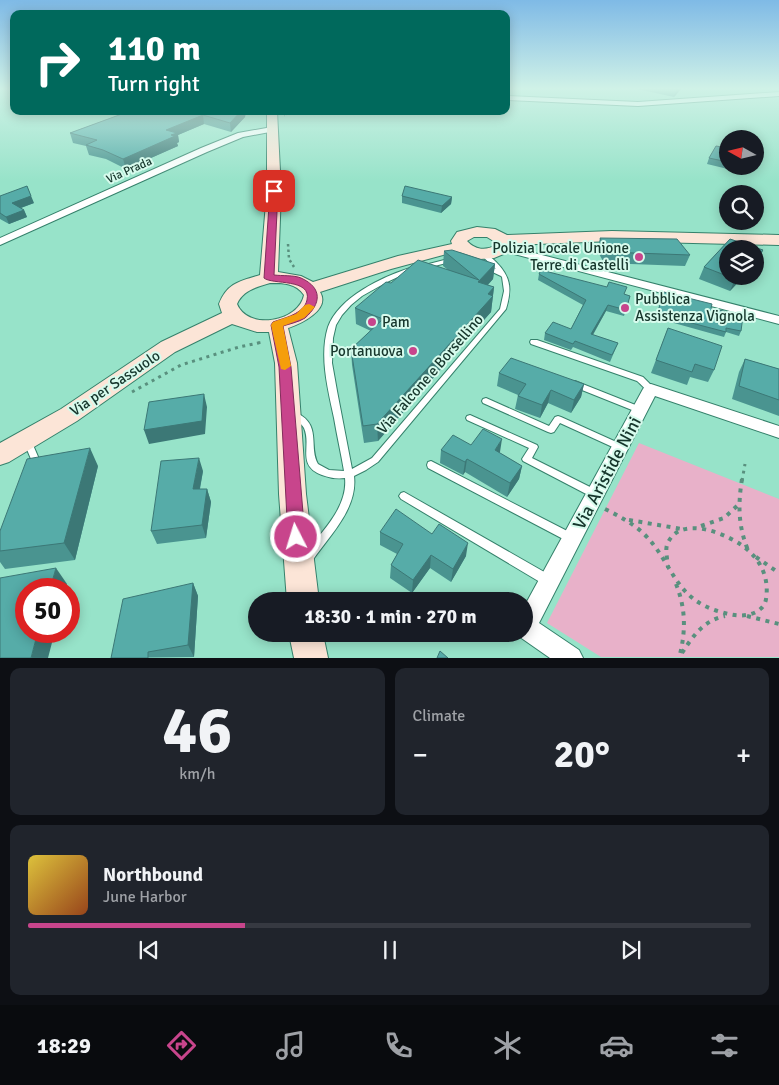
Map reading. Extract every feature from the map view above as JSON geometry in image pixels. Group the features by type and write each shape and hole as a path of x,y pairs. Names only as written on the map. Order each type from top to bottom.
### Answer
{"main road":[{"path":"269,278 274,191 275,120"},
{"path":"460,254 461,238 473,232 491,233 503,244"},
{"path":"310,289 421,255 471,252 478,259 495,252 503,244 597,236 779,240"},
{"path":"269,278 298,280 310,289 313,296 308,310 289,321 279,332 261,326 246,324 232,316 228,310 228,302 231,295 246,284 269,278"},
{"name":"Via per Sassuolo","path":"0,455 69,415 168,347 232,316"},
{"path":"279,332 285,367 302,592"},
{"path":"308,642 311,658"}],"street":[{"name":"Via Prada","path":"0,242 275,120"},
{"path":"550,259 540,251 544,244 556,241 586,240 597,236"},
{"path":"503,244 550,259 779,320"},
{"path":"651,389 779,432"},
{"name":"Via Aristide Nini","path":"571,658 525,627 651,389"}],"lane":[{"path":"299,570 340,513 350,485 329,362 328,338 333,324 349,305 373,288 408,271 460,254"},
{"path":"408,271 421,255"},
{"path":"478,259 493,261 504,276"},
{"path":"478,259 504,276"},
{"name":"Via Falcone e Borsellino","path":"348,474 360,470 375,460 498,316 506,300 507,290 504,276"},
{"path":"534,342 640,380 651,389"},
{"path":"568,381 640,410"},
{"path":"486,401 551,430 558,419 620,447"},
{"path":"288,412 302,419 308,428 312,463 316,469 334,475 348,474"},
{"path":"470,418 534,447 526,458 593,498"},
{"path":"27,440 34,459 27,477"},
{"path":"432,464 572,538"},
{"path":"404,496 549,582"}],"path":[{"path":"288,240 289,259 297,270"},
{"path":"130,393 181,366 279,332"},
{"path":"745,464 738,504 740,531 749,551 765,573 768,585 767,596 763,605 756,612 745,615"},
{"path":"593,498 626,518 645,535 668,568 674,580 684,614 685,638 679,657"},
{"path":"668,568 666,548 675,533 684,529 707,526 724,518 738,504"},
{"path":"626,518 644,524 684,529"},
{"path":"695,527 705,528 728,536 779,574"},
{"path":"674,580 682,590 704,607 729,615"},
{"path":"679,657 706,622 717,616 745,615 779,624"}],"shaded area":[{"path":"639,443 779,499 779,657 601,657 547,623"}],"building":[{"path":"106,120 191,120 166,130 177,133 171,135 175,136 123,159 86,145 97,140 70,133"},
{"path":"219,120 233,120 230,123"},
{"path":"716,146 719,146 719,160 709,158"},
{"path":"27,186 31,196 12,203 24,210 6,217 0,213 0,196"},
{"path":"405,186 452,197 442,206 402,196"},
{"path":"600,238 677,239 690,255 607,252"},
{"name":"Portanuova","path":"452,250 495,264 478,282 494,287 488,294 493,296 377,424 363,426 351,349 383,319 355,308 386,282 391,283 418,260 479,280 444,251"},
{"path":"719,251 719,273 704,267"},
{"path":"541,270 607,287 609,282 627,287 624,294 630,296 626,310 608,305 591,334 618,343 612,355 575,341 573,344 545,333 553,322 571,329 586,300 539,274"},
{"path":"664,292 712,304 711,308 743,316 741,331 726,328 726,332 657,314"},
{"path":"668,328 722,346 714,370 695,364 692,372 656,360"},
{"path":"511,358 584,384 574,400 551,390 542,405 518,396 526,384 499,373"},
{"path":"745,359 779,369 779,400 739,386"},
{"path":"204,394 202,421 144,430 149,402"},
{"path":"483,429 502,439 495,450 522,466 510,483 467,459 465,462 441,450 453,435 471,445"},
{"path":"90,448 64,543 0,551 0,531 27,459"},
{"path":"199,458 193,489 207,489 202,525 151,531 161,461"},
{"path":"396,509 432,534 439,524 468,543 453,569 431,555 413,580 391,565 403,544 380,532"},
{"path":"56,568 53,578 15,578 15,643 35,643 31,658 0,658 0,578"},
{"path":"193,583 188,645 148,652 148,658 111,658 123,599"},
{"path":"440,651 448,658 437,658"}],"slow traffic":[{"path":"285,366 280,332 277,325 300,316 309,307"}],"place":[{"name":"Polizia Locale Unione Terre di Castelli","path":"639,257"},
{"name":"Pubblica Assistenza Vignola","path":"625,308"},
{"name":"Pam","path":"372,322"},
{"name":"Portanuova","path":"413,351"}],"route":[{"path":"274,191 269,278 279,277 298,280 310,289 313,296 308,310 300,316 277,325 280,332 285,367 296,537"}]}
